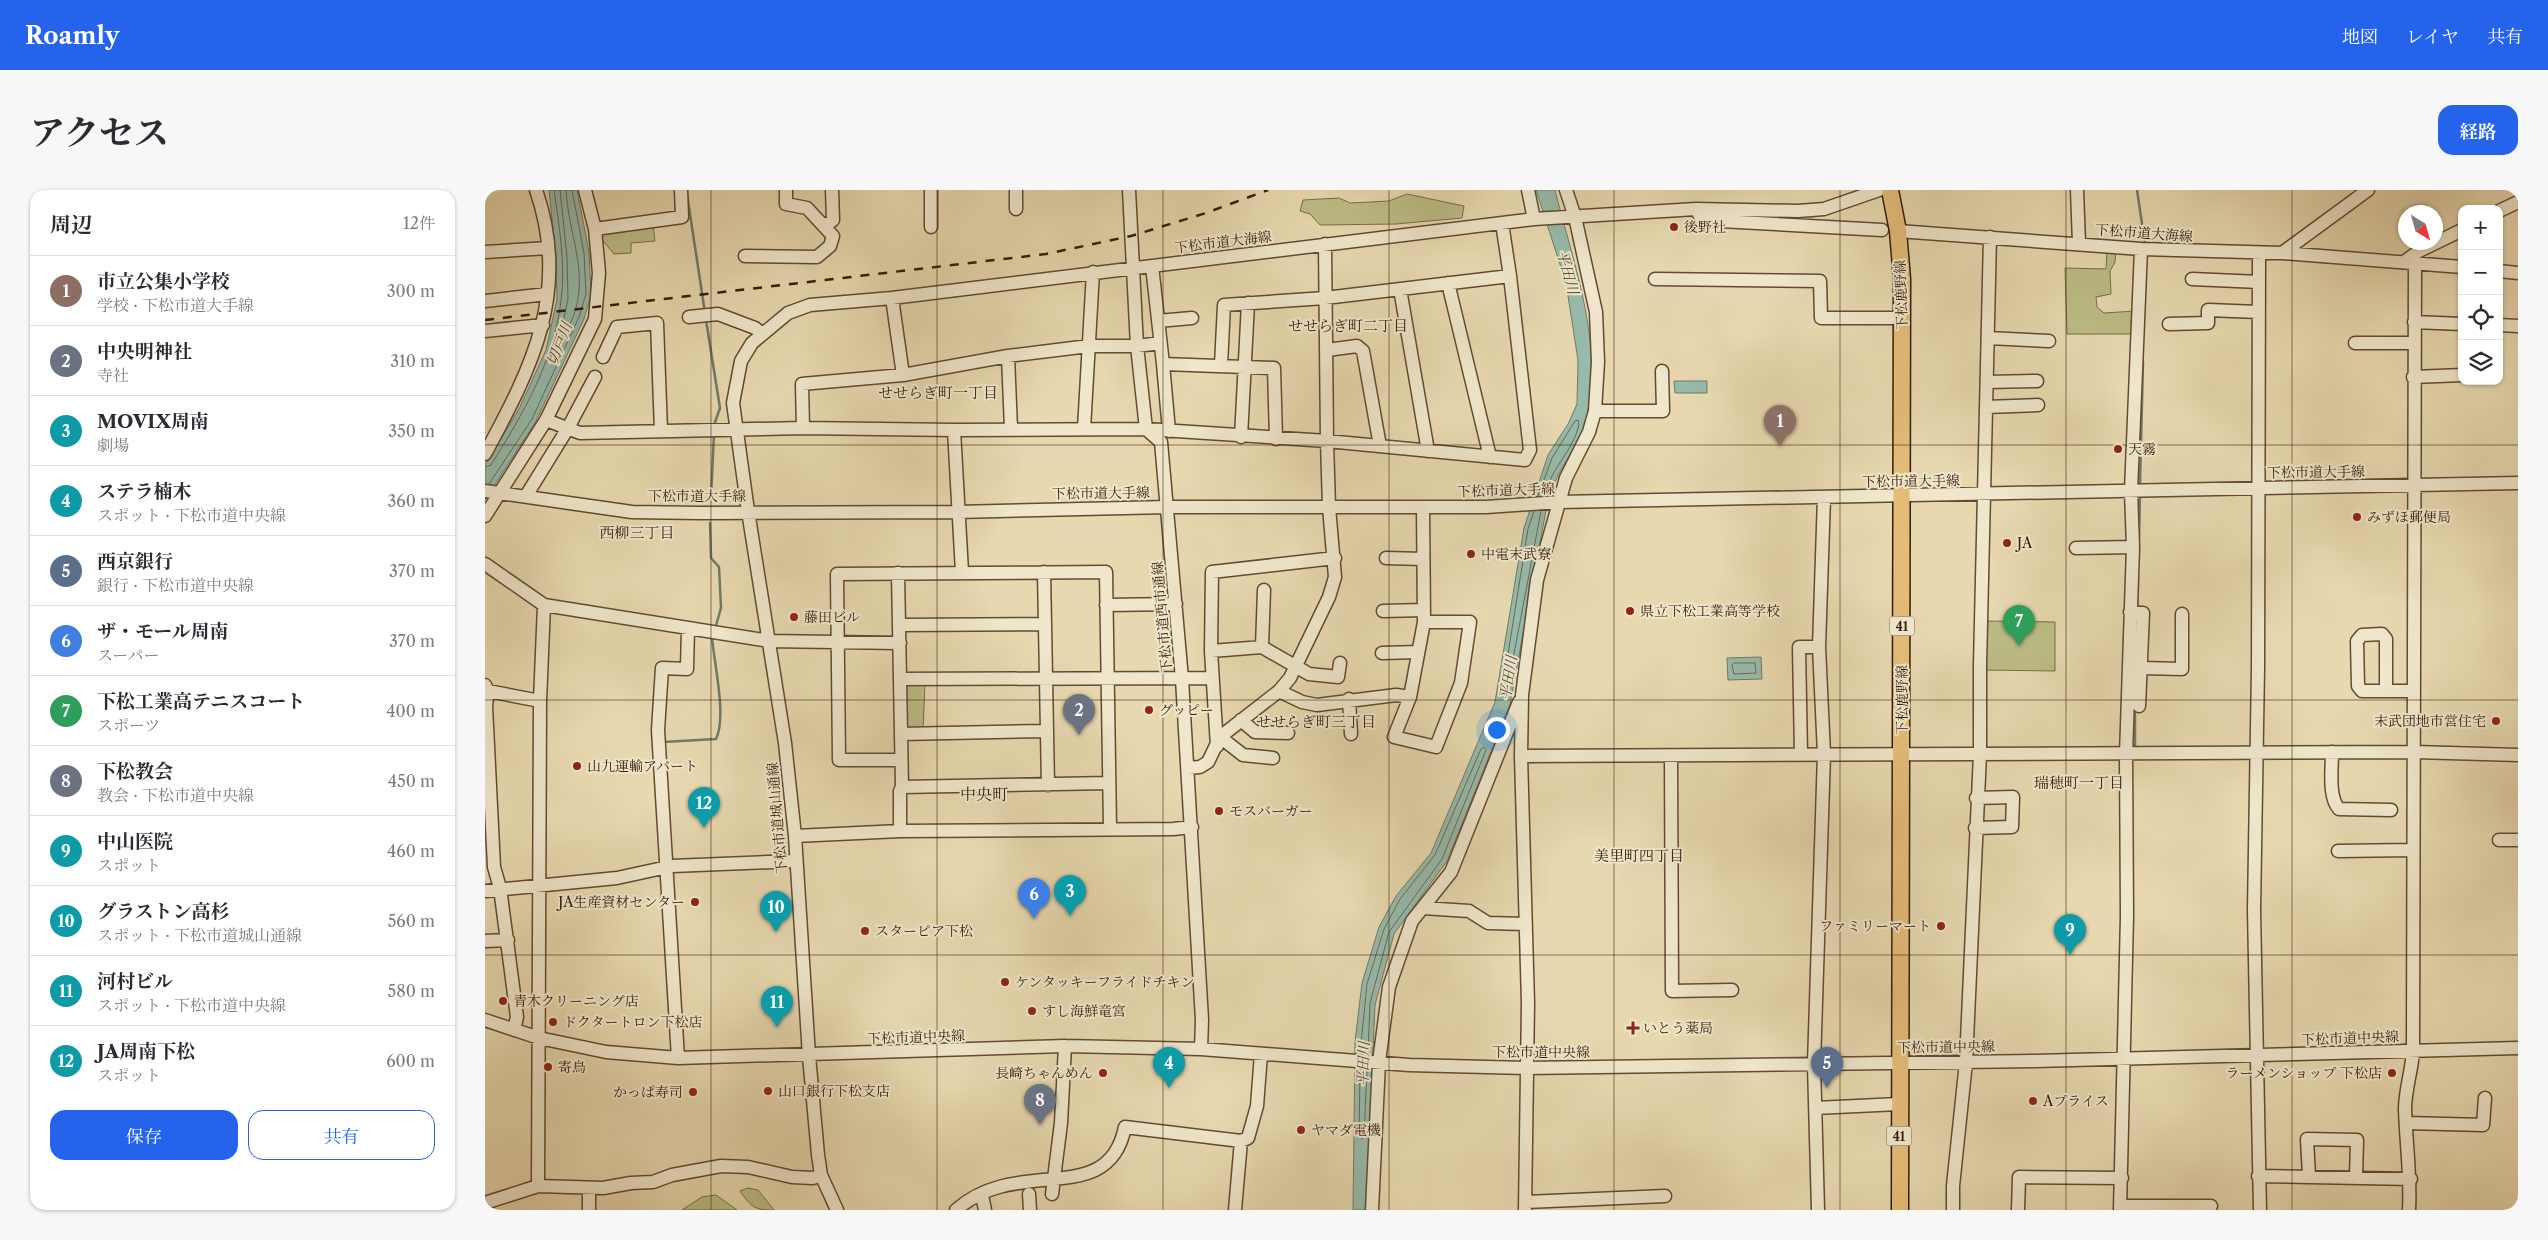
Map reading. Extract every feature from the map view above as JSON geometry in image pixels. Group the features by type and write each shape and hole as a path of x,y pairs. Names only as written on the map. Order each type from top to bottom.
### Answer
{"main road":[{"name":"下松鹿野線","path":"1890,190 1898,231 1902,318 1900,1210"}],"street":[{"path":"485,516 494,492 546,420 595,319 599,273 595,230 585,190"},
{"path":"595,230 682,217 681,190"},
{"path":"745,256 817,257 830,246 833,236 807,208 787,204 786,190"},
{"path":"825,226 833,220 831,190"},
{"path":"931,190 931,227"},
{"path":"1016,190 1016,208"},
{"path":"1129,190 1131,268 1146,429"},
{"path":"1566,190 1571,217 1596,312 1598,362 1595,411 1589,432 1554,502 1537,580 1522,695 1521,756 1528,1003 1525,1206 1665,1196"},
{"name":"下松市道大海線","path":"748,511 733,403 741,361 752,342 788,313 810,305 893,298 1534,219 1696,209 1813,210 1848,202 1879,190"},
{"path":"2077,190 2079,243"},
{"path":"2282,253 2368,190"},
{"path":"1525,191 1534,219"},
{"path":"485,454 518,393 543,325 547,294 549,248 538,193"},
{"path":"2503,209 2518,202"},
{"path":"1696,209 1702,220 1881,230"},
{"path":"1812,226 1813,210"},
{"path":"546,420 580,433 803,428 954,430 1146,429 1241,437 1327,441 1525,460 1530,450 1502,223"},
{"name":"下松市道大海線","path":"1898,231 2141,249 2259,254 2282,253 2458,266"},
{"path":"2409,1210 2411,1179 2405,1107 2413,1067 2412,850 2415,752 2414,322 2410,263 2419,251 2458,232"},
{"path":"1953,1210 1953,1186 1966,1062 1976,798 1980,754 1979,665 1991,237"},
{"path":"1188,768 1199,767 1208,762 1219,742 1241,720 1279,691 1296,667 1329,597 1335,577 1335,558 1329,506 1327,441 1325,244"},
{"path":"485,252 549,248"},
{"path":"2141,249 2131,491 2133,547 2126,755 2127,916 2123,1178 2120,1208 2211,1206"},
{"path":"2259,254 2258,753 2254,900 2259,1210"},
{"path":"1152,266 1169,431"},
{"path":"2503,271 2518,273"},
{"path":"1084,429 1093,272"},
{"path":"1221,365 1224,305 1325,298 1510,276"},
{"path":"1655,279 1820,281 1821,318 1902,318"},
{"path":"2193,279 2259,282"},
{"path":"1448,283 1490,457"},
{"path":"1400,289 1428,451"},
{"path":"485,301 547,294"},
{"path":"893,298 903,374"},
{"path":"1241,437 1248,303"},
{"path":"2169,324 2207,323 2208,310 2259,312"},
{"path":"689,317 717,314 755,328 762,334"},
{"path":"1158,320 1192,318"},
{"path":"2414,322 2458,324"},
{"path":"603,357 617,327 657,323 661,430"},
{"path":"485,331 543,325"},
{"path":"2503,325 2518,326"},
{"path":"1988,338 2049,341"},
{"path":"803,428 802,384 903,374 1008,356 1089,346 1137,346 1160,343"},
{"path":"2355,343 2414,343"},
{"path":"1327,350 1357,346 1363,351 1380,446"},
{"path":"1008,356 1011,429"},
{"path":"1163,364 1274,368 1276,439"},
{"path":"1595,411 1663,410 1662,371"},
{"path":"2413,377 2458,374"},
{"path":"526,496 568,428 595,377"},
{"path":"1987,382 2037,381"},
{"path":"1986,407 2038,405"},
{"name":"下松市道西市通線","path":"1146,429 1161,442 1168,507 1192,827 1202,1020 1201,1049"},
{"path":"954,430 957,512 962,572"},
{"name":"下松市道大手線","path":"494,492 632,512 957,512 1168,507 1423,507 1554,502 2518,483"},
{"path":"1818,1210 1814,1064 1824,754 1819,647 1824,497"},
{"path":"1383,611 1424,616 1471,622 1461,683 1436,747 1394,737 1410,697 1424,616 1423,507"},
{"name":"下松市道城山通線","path":"748,511 785,743 795,836 814,1128 821,1175 837,1210"},
{"path":"2076,548 2133,547"},
{"path":"1219,742 1212,678 1212,572 1335,558"},
{"path":"1386,558 1423,559"},
{"path":"485,564 544,605 769,641 900,643"},
{"path":"1044,572 1048,786"},
{"path":"901,760 839,760 837,574 1106,572 1110,828"},
{"path":"898,573 903,787 900,791 900,831"},
{"path":"1262,647 1264,590"},
{"path":"1106,605 1175,604"},
{"path":"538,1186 537,1052 539,1038 540,701 544,605"},
{"path":"2130,612 2143,613 2139,706"},
{"path":"2141,668 2182,669 2182,614"},
{"path":"900,625 1044,624"},
{"path":"678,1058 658,730 662,668 687,669 688,628"},
{"path":"2385,691 2386,639 2382,634 2362,635 2357,641 2358,686 2362,691 2385,691 2414,691"},
{"path":"1211,652 1262,647 1309,674 1338,677 1340,663"},
{"path":"1801,754 1799,647 1819,647"},
{"path":"1382,653 1418,652"},
{"path":"900,679 1046,678 1182,680 1212,678"},
{"path":"514,1030 517,1017 507,940 500,888 489,839 486,688 540,701"},
{"path":"1279,691 1302,702 1317,705 1349,699 1395,695 1410,697"},
{"path":"1372,1210 1377,1062 1389,987 1413,921 1451,872 1522,695"},
{"path":"1349,699 1351,734"},
{"path":"1241,720 1255,732 1288,733"},
{"path":"901,734 1046,731"},
{"path":"1219,742 1243,754 1273,758"},
{"path":"2332,752 2332,792 2335,804 2339,809 2391,810"},
{"path":"1521,756 1902,753 2126,755 2332,752 2518,755"},
{"path":"1671,756 1672,991 1732,990"},
{"path":"903,787 1048,786 1109,783"},
{"path":"1975,828 2012,827 2013,797 1976,798"},
{"path":"795,836 900,831 1173,829 1192,827"},
{"path":"2499,840 2518,840"},
{"path":"2337,851 2412,850"},
{"path":"485,891 500,888 617,878 666,869 672,866 796,861"},
{"path":"1423,908 1469,911 1488,923 1525,924"},
{"path":"485,941 507,940"},
{"name":"下松市道中央線","path":"485,1020 539,1038 606,1052 678,1058 809,1056 1065,1046 1201,1049 1377,1062 1526,1068 1966,1062 2518,1048"},
{"path":"956,1210 965,1203 983,1195 1005,1191 1029,1194 1057,1194 1065,1046"},
{"path":"1111,1175 1119,1161 1125,1127 1241,1141 1248,1138 1257,1106 1261,1054"},
{"path":"2407,1123 2483,1125 2485,1098"},
{"path":"1815,1108 1899,1104"},
{"path":"2309,1176 2307,1139 2357,1140 2356,1178"},
{"path":"1235,1210 1241,1141"},
{"path":"485,1203 538,1186 589,1188 653,1182 672,1175 721,1166 748,1167 792,1177 813,1178 821,1175"},
{"path":"2258,1176 2411,1179"},
{"path":"2018,1210 2019,1177 2123,1178"},
{"path":"589,1188 589,1210"},
{"path":"1029,1194 1030,1210"},
{"path":"983,1195 985,1210"}],"green space":[{"path":"1407,194 1464,206 1462,218 1396,224 1320,225 1310,214 1300,211 1303,200 1339,198 1350,203 1389,201"},
{"path":"653,225 655,241 631,243 631,253 614,254 599,236 604,232"},
{"path":"2107,250 2116,251 2115,262 2110,271 2111,294 2096,297 2097,307 2104,313 2135,311 2135,334 2067,334 2065,268 2106,269"},
{"path":"1984,621 2055,622 2055,671 1984,670"},
{"path":"925,683 923,730 905,731 903,684"},
{"path":"748,1188 758,1190 774,1210 754,1207 740,1191"},
{"path":"716,1195 737,1210 682,1210 702,1197"}],"water":[{"name":"切戸川","path":"549,190 577,190 589,252 591,295 584,319 536,421 485,500 485,465 519,409 546,350 557,299 556,258"},
{"name":"平田川","path":"1536,190 1555,190 1578,277 1590,338 1592,368 1590,397 1584,426 1575,447 1559,473 1547,505 1510,704 1447,861 1394,934 1375,1005 1366,1210 1353,1210 1355,1042 1362,983 1379,927 1396,896 1431,853 1495,702 1524,528 1548,455 1568,424 1577,404 1578,360 1566,283"},
{"path":"1674,381 1707,381 1707,393 1675,393"},
{"path":"1761,657 1762,679 1728,680 1727,658"}],"waterway":[{"path":"2137,190 2145,244"},
{"path":"687,194 705,313"},
{"path":"706,320 720,408 714,425"},
{"path":"2140,486 2143,362"},
{"path":"711,499 714,433"},
{"path":"2139,539 2140,494"},
{"path":"710,523 711,558 719,567 721,608 715,629"},
{"path":"2137,609 2138,584"},
{"path":"663,742 716,739 719,729 720,704 712,637"},
{"path":"2135,709 2135,749"}],"railway":[{"path":"485,320 1046,254 1131,236 1206,213 1268,190"}],"place":[{"name":"後野社","path":"1674,227"},
{"name":"市立公集小学校","path":"1780,446"},
{"name":"天霧","path":"2118,449"},
{"name":"みずほ郵便局","path":"2357,517"},
{"name":"JA","path":"2007,543"},
{"name":"中電末武寮","path":"1471,554"},
{"name":"県立下松工業高等学校","path":"1630,611"},
{"name":"藤田ビル","path":"794,617"},
{"name":"下松工業高テニスコート","path":"2019,646"},
{"name":"グッピー","path":"1149,710"},
{"name":"末武団地市営住宅","path":"2496,721"},
{"name":"中央明神社","path":"1079,735"},
{"name":"山九運輸アパート","path":"577,766"},
{"name":"モスバーガー","path":"1219,811"},
{"name":"JA周南下松","path":"704,828"},
{"name":"JA生産資材センター","path":"695,902"},
{"name":"MOVIX周南","path":"1070,916"},
{"name":"ザ・モール周南","path":"1034,919"},
{"name":"ファミリーマート","path":"1941,926"},
{"name":"スターピア下松","path":"865,931"},
{"name":"グラストン高杉","path":"776,932"},
{"name":"中山医院","path":"2070,955"},
{"name":"ケンタッキーフライドチキン","path":"1005,982"},
{"name":"青木クリーニング店","path":"503,1001"},
{"name":"すし海鮮竜宮","path":"1032,1011"},
{"name":"ドクタートロン下松店","path":"553,1022"},
{"name":"河村ビル","path":"777,1027"},
{"name":"いとう薬局","path":"1633,1028"},
{"name":"寄鳥","path":"548,1067"},
{"name":"長崎ちゃんめん","path":"1103,1073"},
{"name":"ラーメンショップ 下松店","path":"2392,1073"},
{"name":"ステラ楠木","path":"1169,1088"},
{"name":"西京銀行","path":"1827,1088"},
{"name":"山口銀行下松支店","path":"768,1091"},
{"name":"かっぱ寿司","path":"693,1092"},
{"name":"Aプライス","path":"2033,1101"},
{"name":"下松教会","path":"1040,1125"},
{"name":"ヤマダ電機","path":"1301,1130"}],"district":[{"name":"せせらぎ町二丁目","path":"1348,325"},
{"name":"せせらぎ町一丁目","path":"938,392"},
{"name":"西柳三丁目","path":"637,532"},
{"name":"せせらぎ町三丁目","path":"1316,721"},
{"name":"瑞穂町一丁目","path":"2079,782"},
{"name":"中央町","path":"984,794"},
{"name":"美里町四丁目","path":"1639,855"}]}
